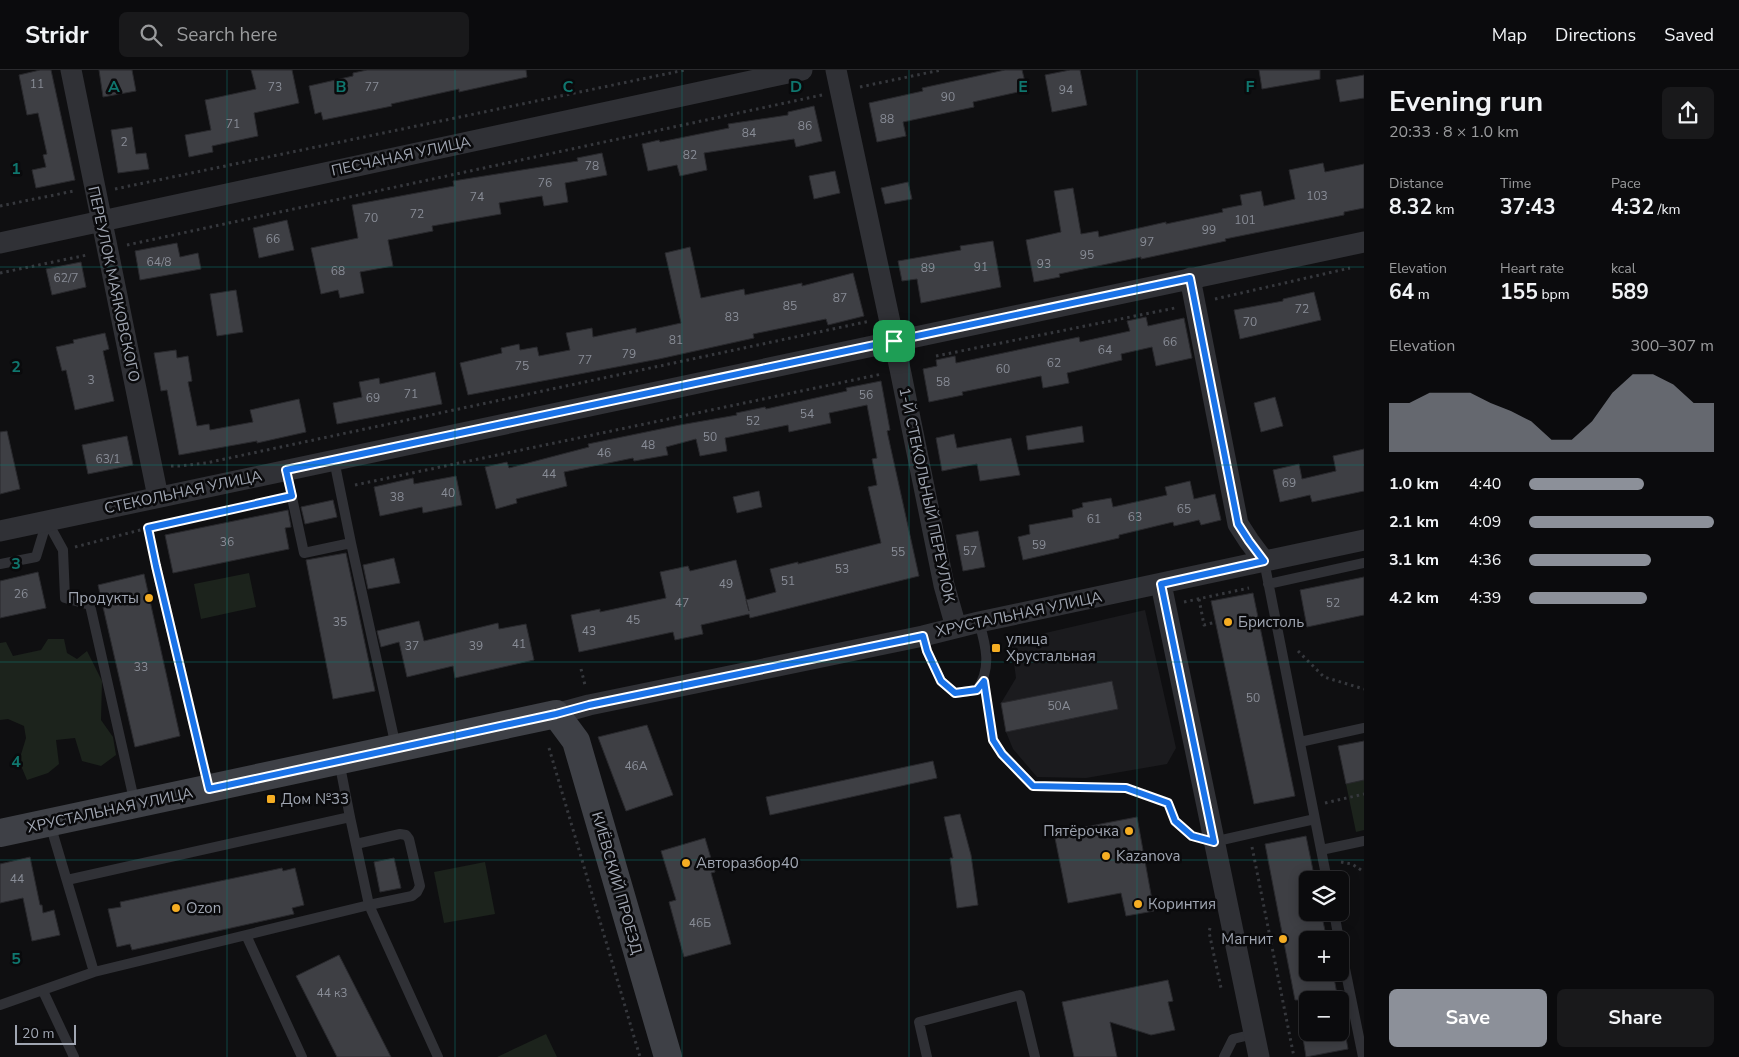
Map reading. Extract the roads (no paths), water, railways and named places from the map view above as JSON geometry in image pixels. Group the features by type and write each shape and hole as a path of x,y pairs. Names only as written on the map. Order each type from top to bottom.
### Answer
{"main road":[{"name":"ХРУСТАЛЬНАЯ УЛИЦА","path":"0,834 556,714"},
{"name":"КИЁВСКИЙ ПРОЕЗД","path":"556,714 576,741 668,1057"}],"street":[{"name":"ПЕРЕУЛОК МАЯКОВСКОГО","path":"71,70 87,191 102,221 158,497"},
{"name":"ПЕСЧАНАЯ УЛИЦА","path":"0,243 802,70"},
{"name":"1-Й СТЕКОЛЬНЫЙ ПЕРЕУЛОК","path":"836,70 944,585 956,627"},
{"name":"СТЕКОЛЬНАЯ УЛИЦА","path":"0,531 286,470 336,470 894,341 1364,242"},
{"path":"1190,278 1238,524 1264,561"},
{"name":"ХРУСТАЛЬНАЯ УЛИЦА","path":"556,714 589,705 923,636 956,627 1364,540"},
{"path":"1161,584 1259,1057"}],"lane":[{"path":"286,470 304,553 352,543"},
{"path":"336,470 397,748"},
{"path":"47,521 63,550 65,598 90,606 135,805"},
{"path":"0,564 36,557 47,521"},
{"path":"1264,561 1325,871"},
{"path":"1268,584 1364,563"},
{"path":"156,566 209,789"},
{"path":"923,636 927,651 941,681 955,693 977,690 984,681 987,654 979,622"},
{"path":"1300,742 1364,728"},
{"path":"339,761 369,905 438,1057"},
{"path":"66,880 350,817"},
{"path":"1214,842 1315,819"},
{"path":"50,823 94,972"},
{"path":"0,1005 94,972 412,896 418,892 420,886 409,840 406,835 400,834 356,844"},
{"path":"1322,854 1364,841"},
{"path":"246,935 302,1057"},
{"path":"1347,981 1362,1057"},
{"path":"44,991 74,1057"},
{"path":"927,1057 919,1022 1020,994 1035,1057"},
{"path":"1224,1057 1233,1039 1254,1034"}],"place":[{"name":"Продукты","path":"149,598"},
{"name":"Бристоль","path":"1228,622"},
{"name":"улица Хрустальная","path":"996,648"},
{"name":"Дом №33","path":"271,799"},
{"name":"Пятёрочка","path":"1129,831"},
{"name":"Kazanova","path":"1106,856"},
{"name":"Авторазбор40","path":"686,863"},
{"name":"Коринтия","path":"1138,904"},
{"name":"Ozon","path":"176,908"},
{"name":"Магнит","path":"1283,939"}]}
